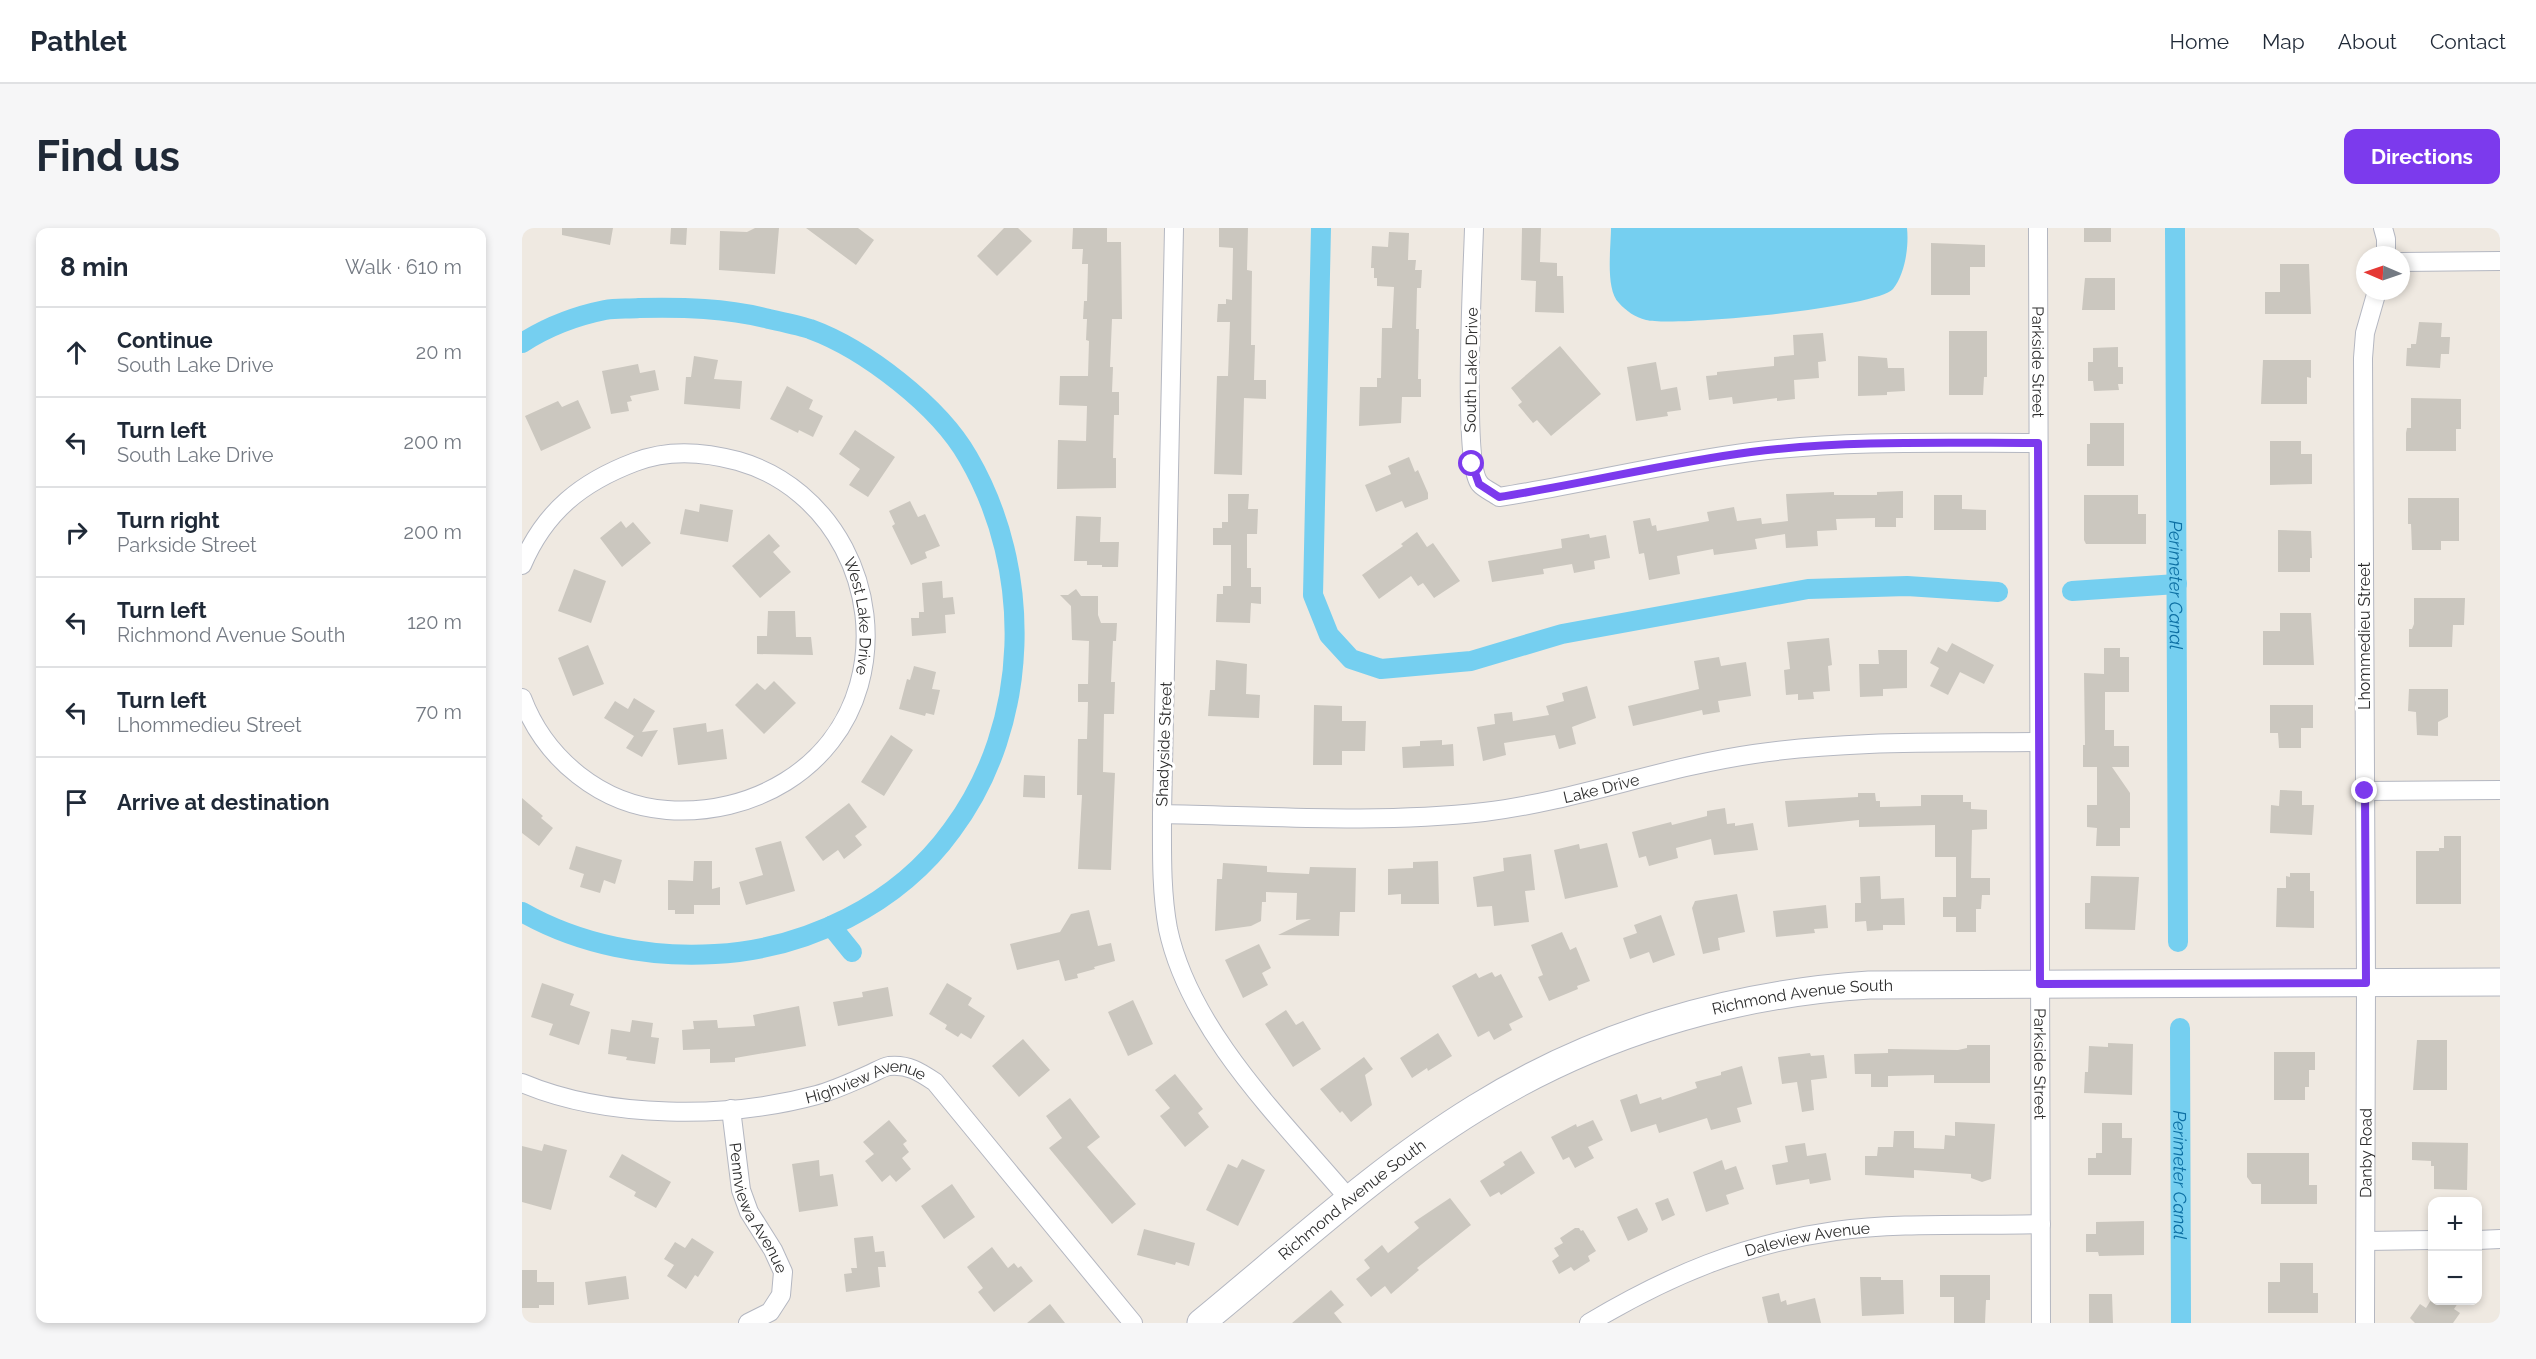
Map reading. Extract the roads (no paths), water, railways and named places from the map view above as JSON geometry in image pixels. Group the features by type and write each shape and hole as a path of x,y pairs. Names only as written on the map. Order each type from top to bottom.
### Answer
{"street":[{"name":"Shadyside Street","path":"1173,228 1162,814 1162,870 1168,929 1190,994 1202,1016 1230,1056 1350,1200"},
{"name":"South Lake Drive","path":"1474,228 1470,421 1472,464 1479,484 1499,497 1564,487 1670,464 1804,447 1860,442 2038,443"},
{"name":"Parkside Street","path":"2038,228 2041,1323"},
{"path":"2383,228 2386,246"},
{"path":"2410,262 2500,261"},
{"name":"Lhommedieu Street","path":"2366,983 2363,358 2365,333 2374,300"},
{"name":"West Lake Drive","path":"522,565 535,538 550,517 593,480 642,459 676,454 716,455 751,465 812,503 835,530 848,555 856,577 865,629 859,686 846,717 828,745 808,766 781,785 753,800 720,808 693,811 665,810 628,801 599,789 579,777 562,761 541,735 522,698"},
{"name":"Lake Drive","path":"1162,814 1382,818 1438,816 1487,811 1563,798 1686,766 1797,748 1888,743 2039,742"},
{"path":"2365,791 2500,790"},
{"name":"Richmond Avenue South","path":"1201,1323 1350,1200 1422,1144 1476,1108 1535,1074 1596,1046 1658,1023 1757,998 1825,988 1914,984 2500,982"},
{"name":"Danby Road","path":"2365,1323 2366,983"},
{"name":"Highview Avenue","path":"522,1083 570,1097 638,1110 730,1109 785,1102 818,1094 888,1066 915,1068 935,1082 1133,1323"},
{"name":"Pennviewa Avenue","path":"730,1109 741,1190 749,1212 773,1250 783,1272 781,1294 770,1312 748,1323"},
{"name":"Daleview Avenue","path":"1589,1323 1668,1279 1707,1263 1791,1239 1836,1231 1938,1224 2041,1224"},
{"path":"2482,1240 2500,1239"},
{"path":"2366,1241 2428,1240"}],"water":[{"path":"1611,228 1907,228 1907,243 1901,276 1893,289 1879,296 1851,303 1774,314 1694,321 1664,321 1646,320 1634,315 1615,297 1610,278"}],"waterway":[{"path":"1321,228 1313,595 1329,635 1351,659 1381,669 1471,661 1562,634 1808,589 1907,586 1998,592"},
{"name":"Perimeter Canal","path":"2175,228 2178,942"},
{"path":"522,343 551,327 594,312 613,309 672,308 753,315 810,329 854,350 899,381 920,399 939,418 968,457 990,501 1004,548 1013,597 1014,646 1009,695 997,743 978,788 952,830 930,857 877,901 847,918 783,943 749,950 690,955 640,951 591,941 567,933 522,912"},
{"path":"2072,591 2177,584"},
{"path":"831,926 852,952"},
{"name":"Perimeter Canal","path":"2180,1028 2181,1323"}]}
